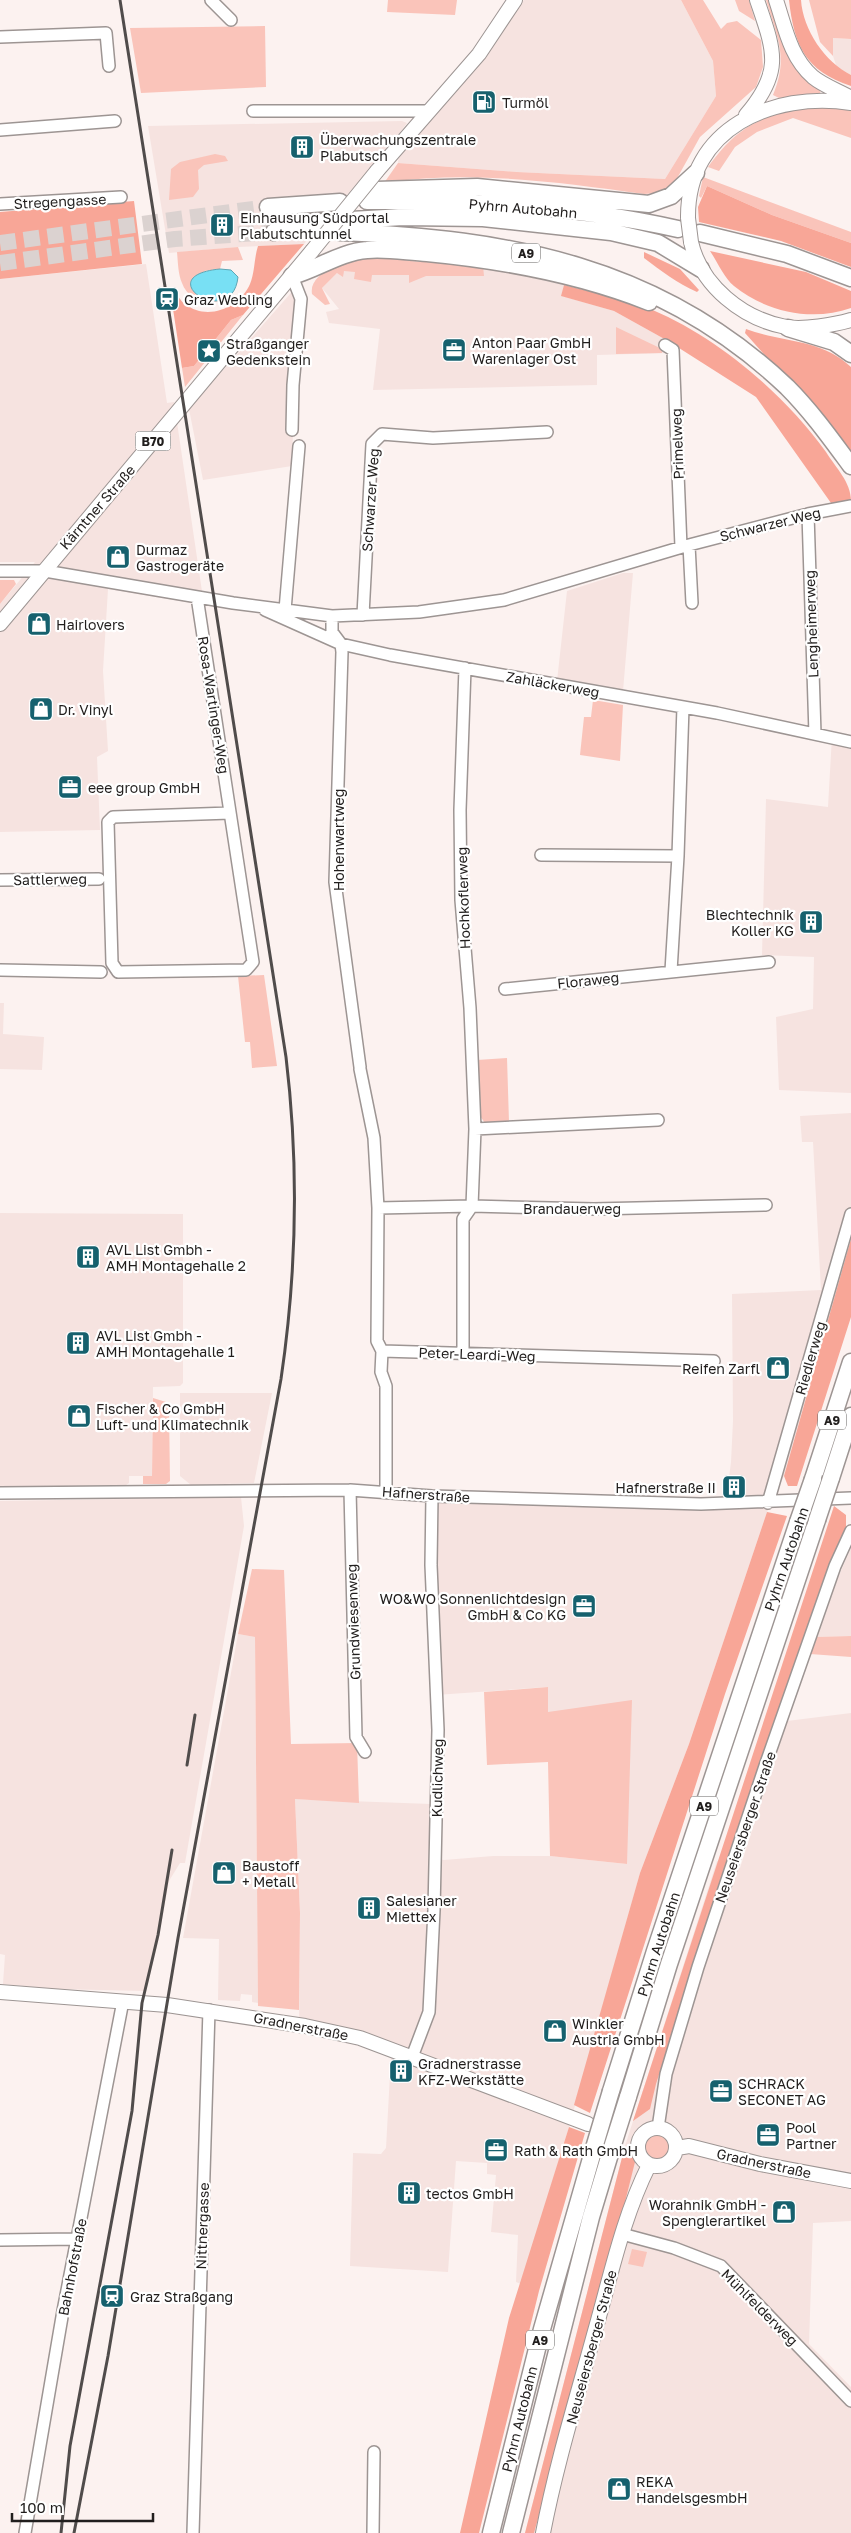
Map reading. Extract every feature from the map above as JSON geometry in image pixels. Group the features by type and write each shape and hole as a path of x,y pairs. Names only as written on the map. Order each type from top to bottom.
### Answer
{"highway":[{"name":"Pyhrn Autobahn","path":"683,224 647,222 556,209 371,196 477,187 649,204 671,196 696,173"},
{"path":"268,207 294,204 308,196 344,197"},
{"name":"A9","path":"701,269 658,243 602,231 483,218 403,217 345,226 436,238 548,257 625,281 700,319 745,350 788,388 821,424 851,466"},
{"path":"272,232 291,224 319,227"},
{"path":"695,238 787,254 851,278"},
{"path":"292,276 314,270 340,256 367,250 451,256 522,267 596,285 642,300 680,317 700,319"},
{"path":"788,328 834,342 851,354"},
{"name":"Pyhrn Autobahn","path":"491,2533 542,2329 611,2091 851,1362"},
{"name":"Pyhrn Autobahn","path":"511,2533 591,2218 610,2154 669,1964 851,1416"}],"main road":[{"name":"Kärntner Straße","path":"488,40 515,0"},
{"name":"Kärntner Straße","path":"0,624 428,111 488,40 525,0"},
{"path":"757,0 771,44 772,64 767,86 760,99 741,121 714,144 696,173 683,224 695,238 701,269 722,294 740,308 770,323 788,328 851,320"},
{"path":"776,0 789,44 798,61 813,76 851,98"},
{"path":"782,0 786,32"},
{"path":"741,121 765,109 784,103 818,100 851,103"},
{"name":"Gradnerstraße","path":"0,1992 123,2001 209,2010 305,2026 360,2038 588,2124"},
{"path":"658,2128 671,2133 677,2148 674,2157 668,2164 659,2167 649,2165 639,2153 633,2139 648,2130 658,2128"},
{"name":"Gradnerstraße","path":"677,2148 689,2146 760,2164 851,2181"},
{"name":"Neuseiersberger Straße","path":"543,2533 564,2445 622,2234 637,2187 649,2165"}],"street":[{"path":"211,0 231,20"},
{"path":"0,38 106,33 110,66"},
{"path":"254,112 428,111"},
{"path":"0,130 115,121"},
{"name":"Stregengasse","path":"0,204 121,197"},
{"path":"292,276 301,299 293,385 292,430"},
{"name":"Primelweg","path":"665,345 673,350 685,546"},
{"name":"Schwarzer Weg","path":"363,615 372,444 382,434 433,438 548,432"},
{"path":"285,610 299,446"},
{"name":"Schwarzer Weg","path":"0,571 45,571 262,608 332,616 419,612 504,600 685,546 808,514 851,506"},
{"name":"Lengheimerweg","path":"808,514 815,734"},
{"path":"685,546 692,603"},
{"name":"Rosa-Wartinger-Weg","path":"198,597 254,962 246,970 118,972 112,963 108,822 113,817 230,813"},
{"name":"Zahläckerweg","path":"262,608 271,615 341,644 390,655 683,707 851,742"},
{"name":"Hohenwartweg","path":"332,616 332,632 341,644 335,882 360,1068 374,1138 378,1208"},
{"name":"Hochkoflerweg","path":"463,1353 463,1219 472,1206 475,1129 470,1008 461,900 460,810 465,668"},
{"path":"671,971 678,856 683,707"},
{"path":"541,855 678,856"},
{"name":"Sattlerweg","path":"0,880 99,878"},
{"name":"Floraweg","path":"505,988 770,962"},
{"path":"0,970 101,972"},
{"path":"475,1129 658,1120"},
{"name":"Brandauerweg","path":"378,1208 472,1206 594,1209 766,1205"},
{"path":"378,1208 377,1341 382,1351 382,1372 386,1386 386,1491"},
{"name":"Riedlerweg","path":"768,1503 851,1214"},
{"name":"Peter-Leardi-Weg","path":"382,1351 714,1360"},
{"name":"Hafnerstraße","path":"0,1493 350,1490 386,1491 432,1496 650,1503 768,1503 851,1498"},
{"name":"Grundwiesenweg","path":"350,1490 356,1737 365,1752"},
{"name":"Kudlichweg","path":"412,2057 429,2012 434,1910 438,1730 431,1565 432,1496"},
{"name":"Neuseiersberger Straße","path":"658,2128 666,2074 698,1966 835,1566 851,1531"},
{"name":"Bahnhofstraße","path":"25,2533 77,2239 123,2001"},
{"name":"Nittnergasse","path":"193,2533 209,2010"},
{"name":"Mühlfelderweg","path":"622,2234 674,2248 721,2266 851,2401"},
{"path":"0,2240 77,2239"},
{"path":"373,2533 374,2452"}],"shaded area":[{"path":"388,0 457,0 455,15 387,12"},
{"path":"524,0 681,0 713,61 716,96 665,179 517,172 398,163 400,145"},
{"path":"681,0 703,0 721,29 727,23 737,21 761,40 763,67 756,87 700,137 675,182 659,193 644,194 514,179 449,178 384,183 398,163 517,172 665,179 716,96 713,61"},
{"path":"735,0 749,0 755,21 739,11"},
{"path":"766,0 771,0 821,89 820,93 779,98 773,95 778,82 781,58 780,47"},
{"path":"789,0 801,0 806,23 817,44 832,62 851,75 851,86 835,80 812,64 799,43 794,30"},
{"path":"809,0 851,0 851,39 833,38 833,56 820,42"},
{"path":"265,26 266,87 141,93 130,28"},
{"path":"833,38 851,39 851,75 837,68 833,56"},
{"path":"799,106 836,107 851,111 851,138 793,118 757,132 735,147 719,171 708,167 728,143 748,127 770,116"},
{"path":"402,121 407,123 390,146 304,244 169,253 148,126"},
{"path":"215,154 225,156 228,161 204,165 198,170 199,189 193,197 169,200 171,169 180,162"},
{"path":"703,177 851,232 851,243 772,215 707,186 701,198 699,196"},
{"path":"707,186 772,215 851,243 851,267 781,241 699,222 698,207"},
{"path":"134,201 142,264 0,279 0,212"},
{"path":"304,244 243,315 231,320 194,366 182,368 173,309 176,308 173,289 183,303 194,309 203,312 213,312 222,309 239,299 250,284 258,246"},
{"path":"238,247 243,260 222,261 220,269 204,271 210,301 230,295 224,299 210,302 196,299 185,290 178,268 177,252"},
{"path":"710,251 806,272 851,291 851,308 821,314 805,314 775,308 760,302 730,283"},
{"path":"644,252 680,269 699,290 697,292 676,281 644,258"},
{"path":"371,254 411,261 483,266 484,276 426,276 409,283 409,275 372,275 371,282 354,279 355,272 344,271 343,277 337,273 322,288 330,304 325,305 312,294 317,278 324,272 343,263"},
{"path":"146,264 167,403 174,402 204,605 108,589 103,671 108,751 97,757 100,830 0,832 0,604 35,562 0,562 0,279"},
{"path":"483,266 564,285 562,296 614,311 668,341 668,353 597,355 597,385 373,390 380,329 329,323 326,312 339,309 322,288 337,273 344,270"},
{"path":"564,285 635,303 671,318 696,332 745,367 790,408 809,430 842,475 851,501 831,503 756,397 668,341 614,311 561,296"},
{"path":"297,286 292,466 203,480 189,409"},
{"path":"243,315 185,387 182,368 194,366 231,320"},
{"path":"616,327 662,349 662,353 616,354"},
{"path":"746,329 815,346 840,358 851,367 851,451 745,333"},
{"path":"623,573 633,573 623,691 557,681 567,591"},
{"path":"0,580 14,580 16,584 0,604"},
{"path":"593,700 623,705 620,761 580,755 584,717 591,717"},
{"path":"832,736 851,738 851,1093 779,1090 776,1017 813,1009 814,957 762,955 766,799 828,807"},
{"path":"264,975 277,1066 252,1068 250,1042 245,1042 238,976"},
{"path":"0,1003 4,1003 3,1034 44,1037 42,1070 0,1069"},
{"path":"507,1058 509,1122 485,1123 480,1116 477,1060"},
{"path":"851,1113 851,1239 817,1360 784,1476 767,1512 689,1744 640,1873 569,2127 521,2284 516,2282 518,2235 491,2232 496,2175 487,2174 487,2163 456,2161 448,2272 350,2266 353,2153 381,2154 386,2148 391,2056 370,2047 299,2029 300,1913 295,1799 431,1804 430,1858 444,1860 493,1856 550,1856 627,1864 548,1712 547,1687 436,1695 432,1496 701,1504 725,1510 731,1462 733,1421 732,1294 821,1290 813,1142 802,1142 800,1116"},
{"path":"0,1213 183,1214 183,1383 180,1386 153,1387 152,1476 129,1476 129,1483 126,1485 0,1488"},
{"path":"851,1239 851,1317 797,1486 788,1486 784,1476"},
{"path":"180,1393 272,1393 254,1483 191,1485 180,1476"},
{"path":"153,1398 166,1402 169,1408 170,1481 166,1484 143,1484 143,1476 152,1476"},
{"path":"241,1497 244,1526 185,1863 180,1863 169,1881 158,1942 146,1991 54,1989 3,1984 5,1955 0,1954 0,1501"},
{"path":"834,1506 846,1515 846,1527 725,1874 656,2084 650,2109 633,2121"},
{"path":"767,1512 787,1516 725,1694 590,2113 574,2105 640,1873 689,1744"},
{"path":"851,1548 851,1636 815,1637 826,1605"},
{"path":"252,1569 284,1570 291,1744 357,1743 359,1803 295,1799 300,1913 299,2010 258,2006 255,1637 238,1634"},
{"path":"238,1634 255,1637 258,2003 252,2002 252,1995 241,1994 240,2001 218,2000 219,1939 183,1938"},
{"path":"851,1636 851,1657 810,1654 815,1637"},
{"path":"548,1687 548,1712 632,1700 627,1864 550,1856 548,1762 487,1765 484,1692"},
{"path":"851,1713 851,2221 813,2223 809,2344 851,2387 851,2533 525,2533 625,2146 717,1861 740,1868 787,1721"},
{"path":"569,2127 585,2133 539,2291 479,2533 460,2533 509,2318"},
{"path":"657,2133 667,2137 671,2147 667,2157 657,2161 647,2157 643,2147 647,2137"},
{"path":"625,2146 633,2155 635,2162 616,2238 534,2533 525,2533"},
{"path":"632,2249 647,2252 643,2267 628,2264"}],"water":[{"path":"220,269 231,270 238,277 233,293 222,300 210,300 199,296 192,289 191,281 200,274"}],"tunnel":[{"path":"0,243 268,207"},
{"path":"0,263 175,239 270,232"}],"railway":[{"path":"74,2533 108,2356 178,1938 281,1379 290,1298 294,1218 293,1138 286,1057 120,0"},
{"path":"187,1765 195,1715"},
{"path":"61,2533 70,2446 132,2111 142,2003 158,1935 172,1850"}],"place":[{"name":"Turmöl","path":"484,102"},
{"name":"Überwachungszentrale Plabutsch","path":"302,147"},
{"name":"Einhausung Südportal Plabutschtunnel","path":"222,225"},
{"name":"Graz Webling","path":"167,299"},
{"name":"Anton Paar GmbH Warenlager Ost","path":"454,350"},
{"name":"Straßganger Gedenkstein","path":"209,351"},
{"name":"Durmaz Gastrogeräte","path":"118,557"},
{"name":"Hairlovers","path":"39,624"},
{"name":"Dr. Vinyl","path":"41,709"},
{"name":"eee group GmbH","path":"70,787"},
{"name":"Blechtechnik Koller KG","path":"811,922"},
{"name":"AVL List Gmbh - AMH Montagehalle 2","path":"88,1257"},
{"name":"AVL List Gmbh - AMH Montagehalle 1","path":"78,1343"},
{"name":"Reifen Zarfl","path":"778,1368"},
{"name":"Fischer & Co GmbH Luft- und Klimatechnik","path":"79,1416"},
{"name":"Hafnerstraße II","path":"734,1487"},
{"name":"WO&WO Sonnenlichtdesign GmbH & Co KG","path":"584,1606"},
{"name":"Baustoff + Metall","path":"224,1873"},
{"name":"Salesianer Miettex","path":"369,1908"},
{"name":"Winkler Austria GmbH","path":"555,2031"},
{"name":"Gradnerstrasse KFZ-Werkstätte","path":"401,2071"},
{"name":"SCHRACK SECONET AG","path":"721,2091"},
{"name":"Pool Partner","path":"768,2135"},
{"name":"Rath & Rath GmbH","path":"496,2150"},
{"name":"tectos GmbH","path":"409,2193"},
{"name":"Worahnik GmbH - Spenglerartikel","path":"784,2212"},
{"name":"Graz Straßgang","path":"112,2296"},
{"name":"REKA HandelsgesmbH","path":"619,2489"}]}
